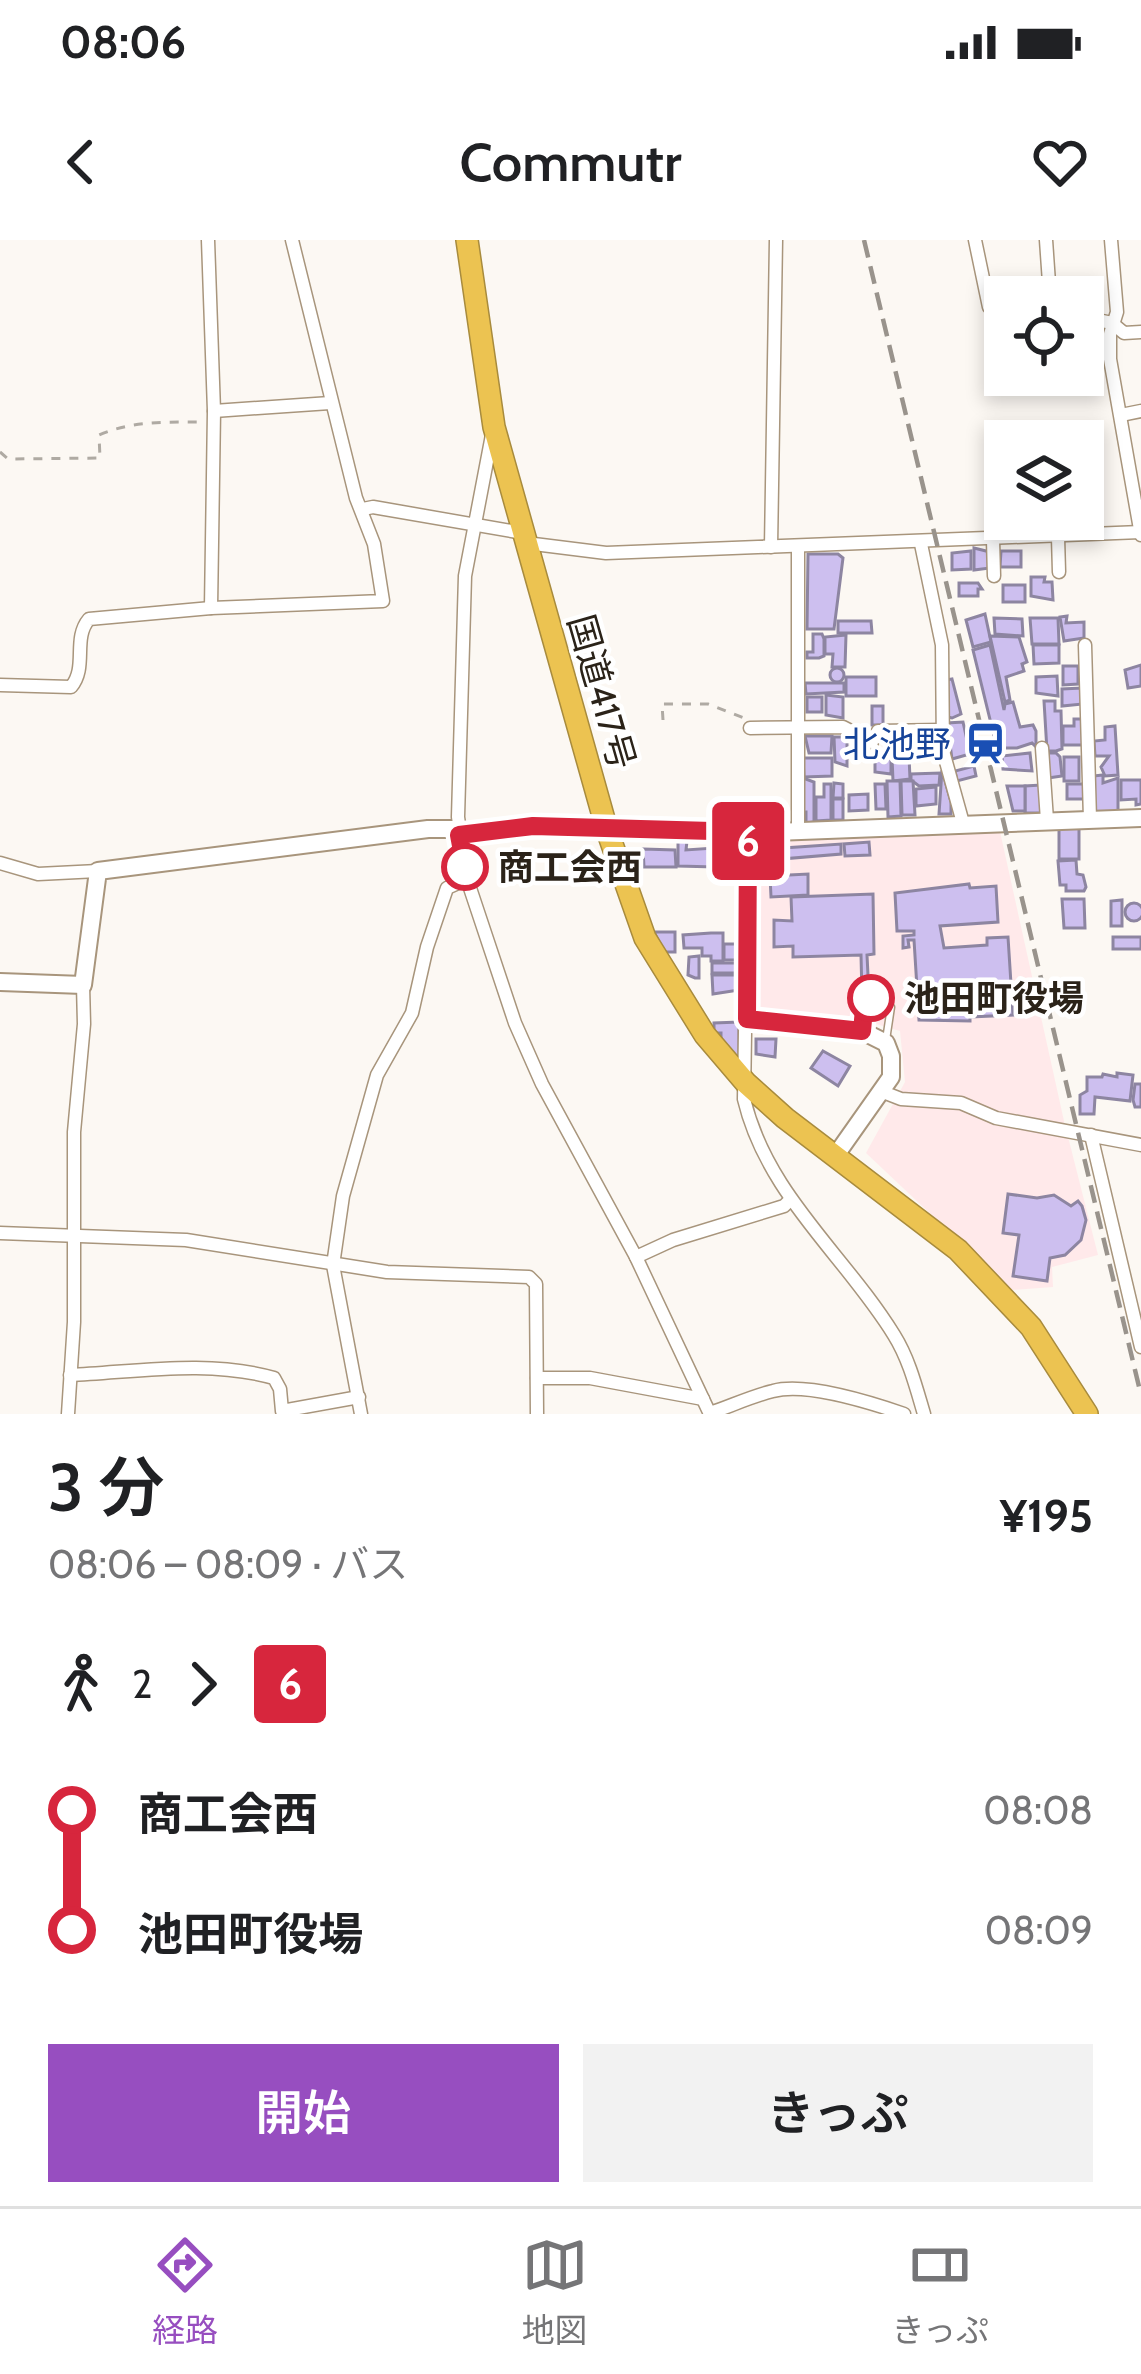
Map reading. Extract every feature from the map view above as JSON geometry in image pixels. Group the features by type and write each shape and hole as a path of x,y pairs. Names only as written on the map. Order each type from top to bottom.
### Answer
{"highway":[{"name":"国道417号","path":"466,240 494,428 628,896 667,978 746,1084 958,1250 1031,1327 1087,1414"}],"street":[{"path":"208,240 214,417 211,608"},
{"path":"0,685 71,687 80,677 80,628 88,619 383,601 292,240"},
{"path":"771,548 776,240"},
{"path":"975,240 984,283"},
{"path":"1046,240 1049,276"},
{"path":"1104,535 1141,533 1110,359 1117,312 1111,240"},
{"path":"1104,321 1124,333 1141,332"},
{"path":"214,417 330,403"},
{"path":"1121,415 1141,412"},
{"path":"494,428 465,576 459,832 467,880 533,1064 636,1257 708,1409"},
{"path":"363,508 606,553 993,540 994,576"},
{"path":"1058,540 1059,572"},
{"path":"921,544 942,644 943,751 963,823"},
{"path":"798,547 798,832"},
{"path":"1085,645 1090,819"},
{"path":"753,728 843,727 875,736 943,730"},
{"path":"1042,748 1047,820"},
{"path":"0,863 38,874 98,871 428,829 459,832 533,826 798,832 1141,818"},
{"path":"748,832 744,1099 753,1135 790,1200 895,1335 924,1414"},
{"path":"68,1414 76,1235 74,1132 83,985 98,871"},
{"path":"361,1414 334,1265 343,1196 377,1075 412,1013 447,888 467,880"},
{"path":"0,982 83,985"},
{"path":"747,1019 862,1031 886,1043 891,1077 836,1155"},
{"path":"883,1092 901,1099 961,1103 996,1118 1141,1144"},
{"path":"1091,1135 1141,1347"},
{"path":"636,1257 790,1200"},
{"path":"0,1233 225,1244 387,1272 529,1277 536,1284 537,1414"},
{"path":"70,1375 185,1367 250,1372 274,1378 282,1411 359,1397"},
{"path":"537,1378 590,1378 708,1409 777,1389 804,1388 904,1414"}],"lane":[{"path":"862,1031 864,1009 871,998 881,998 891,1007 886,1043"}],"path":[{"path":"0,452 8,459 100,458 99,435 115,428 214,417"},
{"path":"663,720 662,704 708,704 754,722 753,728"}],"shaded area":[{"path":"999,827 1098,1255 1052,1267 1053,1287 1011,1290 866,1153 905,1082 900,1031 848,1016 759,1010 756,841"}],"building":[{"path":"974,548 990,552 990,568 974,570"},
{"path":"971,551 971,569 952,570 952,553"},
{"path":"1001,551 1021,551 1021,567 1000,567"},
{"path":"808,554 843,558 834,629 807,629"},
{"path":"1031,577 1052,582 1053,600 1031,596"},
{"path":"959,583 978,583 982,589 978,596 959,596"},
{"path":"1003,585 1025,585 1025,602 1003,602"},
{"path":"985,614 991,642 973,647 966,620"},
{"path":"1067,616 1066,623 1084,622 1084,638 1064,641 1060,617"},
{"path":"994,618 1022,619 1023,636 995,634"},
{"path":"1030,618 1058,618 1059,644 1032,644"},
{"path":"838,621 871,621 872,633 838,633"},
{"path":"813,634 822,634 824,656 807,658 807,652 813,652"},
{"path":"846,635 845,667 832,667 833,654 825,654 825,637"},
{"path":"990,636 1019,637 1027,662 1022,664 1024,671 1006,677 1010,700 1005,702"},
{"path":"990,645 1004,710 1005,704 1013,702 1020,727 1033,725 1036,747 1032,743 997,748 973,650"},
{"path":"1033,645 1059,645 1059,663 1034,664"},
{"path":"1141,665 1141,686 1128,688 1125,670"},
{"path":"1063,666 1078,666 1078,684 1063,685"},
{"path":"837,668 844,675 837,682 830,675"},
{"path":"1057,676 1058,696 1036,693 1036,677"},
{"path":"846,677 876,677 876,696 846,696"},
{"path":"952,679 961,714 952,718 948,717 946,680"},
{"path":"805,683 844,683 844,692 806,694"},
{"path":"1082,688 1083,704 1062,706 1062,689"},
{"path":"826,695 843,697 843,718 826,715"},
{"path":"807,697 822,697 822,712 807,712"},
{"path":"1044,701 1055,701 1055,711 1061,711 1062,749 1056,751 1047,751"},
{"path":"872,706 883,706 883,725 872,725"},
{"path":"1074,719 1083,719 1083,745 1063,745 1063,726 1074,726"},
{"path":"963,722 970,754 952,759 947,723"},
{"path":"1115,726 1118,775 1105,776 1101,767 1109,756 1095,756 1094,741 1105,740 1105,727"},
{"path":"805,736 832,736 831,753 809,753"},
{"path":"914,736 937,736 938,750 914,751"},
{"path":"834,737 847,737 847,766 835,762"},
{"path":"893,737 913,737 913,749 897,749"},
{"path":"875,751 891,755 891,774 875,772"},
{"path":"1030,753 1032,771 1003,769 1002,756"},
{"path":"1048,753 1060,757 1062,776 1048,778"},
{"path":"909,756 910,779 893,781 892,757"},
{"path":"1064,757 1079,757 1079,781 1064,781"},
{"path":"803,758 832,758 832,776 804,777"},
{"path":"974,766 976,776 957,781 955,771"},
{"path":"942,770 951,802 951,814 939,814"},
{"path":"940,773 939,785 919,786 911,780 911,774"},
{"path":"1103,775 1103,783 1118,778 1118,813 1093,814 1093,776"},
{"path":"803,778 814,782 814,822 806,823 806,812 802,812"},
{"path":"1121,780 1141,780 1141,804 1136,805 1136,799 1121,800"},
{"path":"887,781 900,781 901,816 888,817"},
{"path":"901,781 913,781 915,815 902,815"},
{"path":"834,783 843,784 843,798 833,798"},
{"path":"824,784 831,784 831,820 816,821 816,797 824,797"},
{"path":"875,784 885,784 886,809 876,809"},
{"path":"1067,784 1086,784 1086,799 1067,799"},
{"path":"1041,785 1041,813 1025,813 1025,786"},
{"path":"1007,786 1025,786 1025,811 1013,811"},
{"path":"936,787 936,804 916,806 916,789"},
{"path":"868,794 868,810 849,811 849,795"},
{"path":"833,799 843,799 843,820 833,820"},
{"path":"1079,827 1079,859 1059,859 1059,828"},
{"path":"678,841 687,841 686,850 714,848 715,867 678,866"},
{"path":"869,842 870,855 845,856 844,844"},
{"path":"841,844 841,854 769,860 769,849"},
{"path":"643,849 675,850 676,867 644,867"},
{"path":"718,858 728,858 728,877 715,877"},
{"path":"728,858 739,858 739,875 729,875"},
{"path":"1076,860 1077,874 1083,875 1086,887 1066,891 1066,885 1060,885 1058,861"},
{"path":"808,874 808,895 771,897 770,876"},
{"path":"969,884 970,888 996,886 998,922 940,926 944,948 987,945 987,938 1008,937 1013,1015 970,1017 970,1021 919,1020 914,940 903,948 903,936 914,935 914,931 897,931 895,893"},
{"name":"池田町役場","path":"873,894 869,995 862,996 861,955 793,957 793,946 774,947 774,920 792,921 791,897"},
{"path":"1062,899 1084,899 1085,928 1064,928"},
{"path":"1122,900 1122,926 1111,926 1111,901"},
{"path":"1128,906 1140,906 1140,918 1128,918"},
{"path":"654,932 675,932 675,952 664,952"},
{"path":"723,933 723,961 702,956 702,948 684,948 683,935"},
{"path":"1113,937 1141,937 1141,949 1113,949"},
{"path":"724,944 739,944 739,960 724,960"},
{"path":"699,956 699,978 695,978 688,975 689,957"},
{"path":"712,963 738,963 738,973 712,973"},
{"path":"712,975 738,975 739,990 713,994"},
{"path":"739,1022 739,1058 733,1058 721,1033 714,1033 714,1023"},
{"path":"756,1039 776,1039 775,1057 756,1054"},
{"path":"823,1051 850,1066 838,1086 811,1068"},
{"path":"1117,1073 1133,1075 1130,1101 1095,1097 1094,1114 1080,1114 1087,1077 1117,1077"},
{"path":"1135,1084 1141,1084 1141,1107 1135,1107 1133,1100"},
{"path":"1008,1194 1054,1195 1071,1206 1078,1201 1082,1206 1086,1220 1081,1240 1065,1255 1050,1258 1047,1281 1013,1276 1019,1235 1003,1233"}],"railway":[{"path":"864,240 1141,1395"}],"bus line":[{"name":"6","path":"465,867 459,835 533,826 748,832 747,1019 862,1031 864,1009 871,998"}],"place":[{"name":"北池野","path":"985,744"},
{"name":"商工会西","path":"465,867"},
{"name":"池田町役場","path":"871,998"}]}
